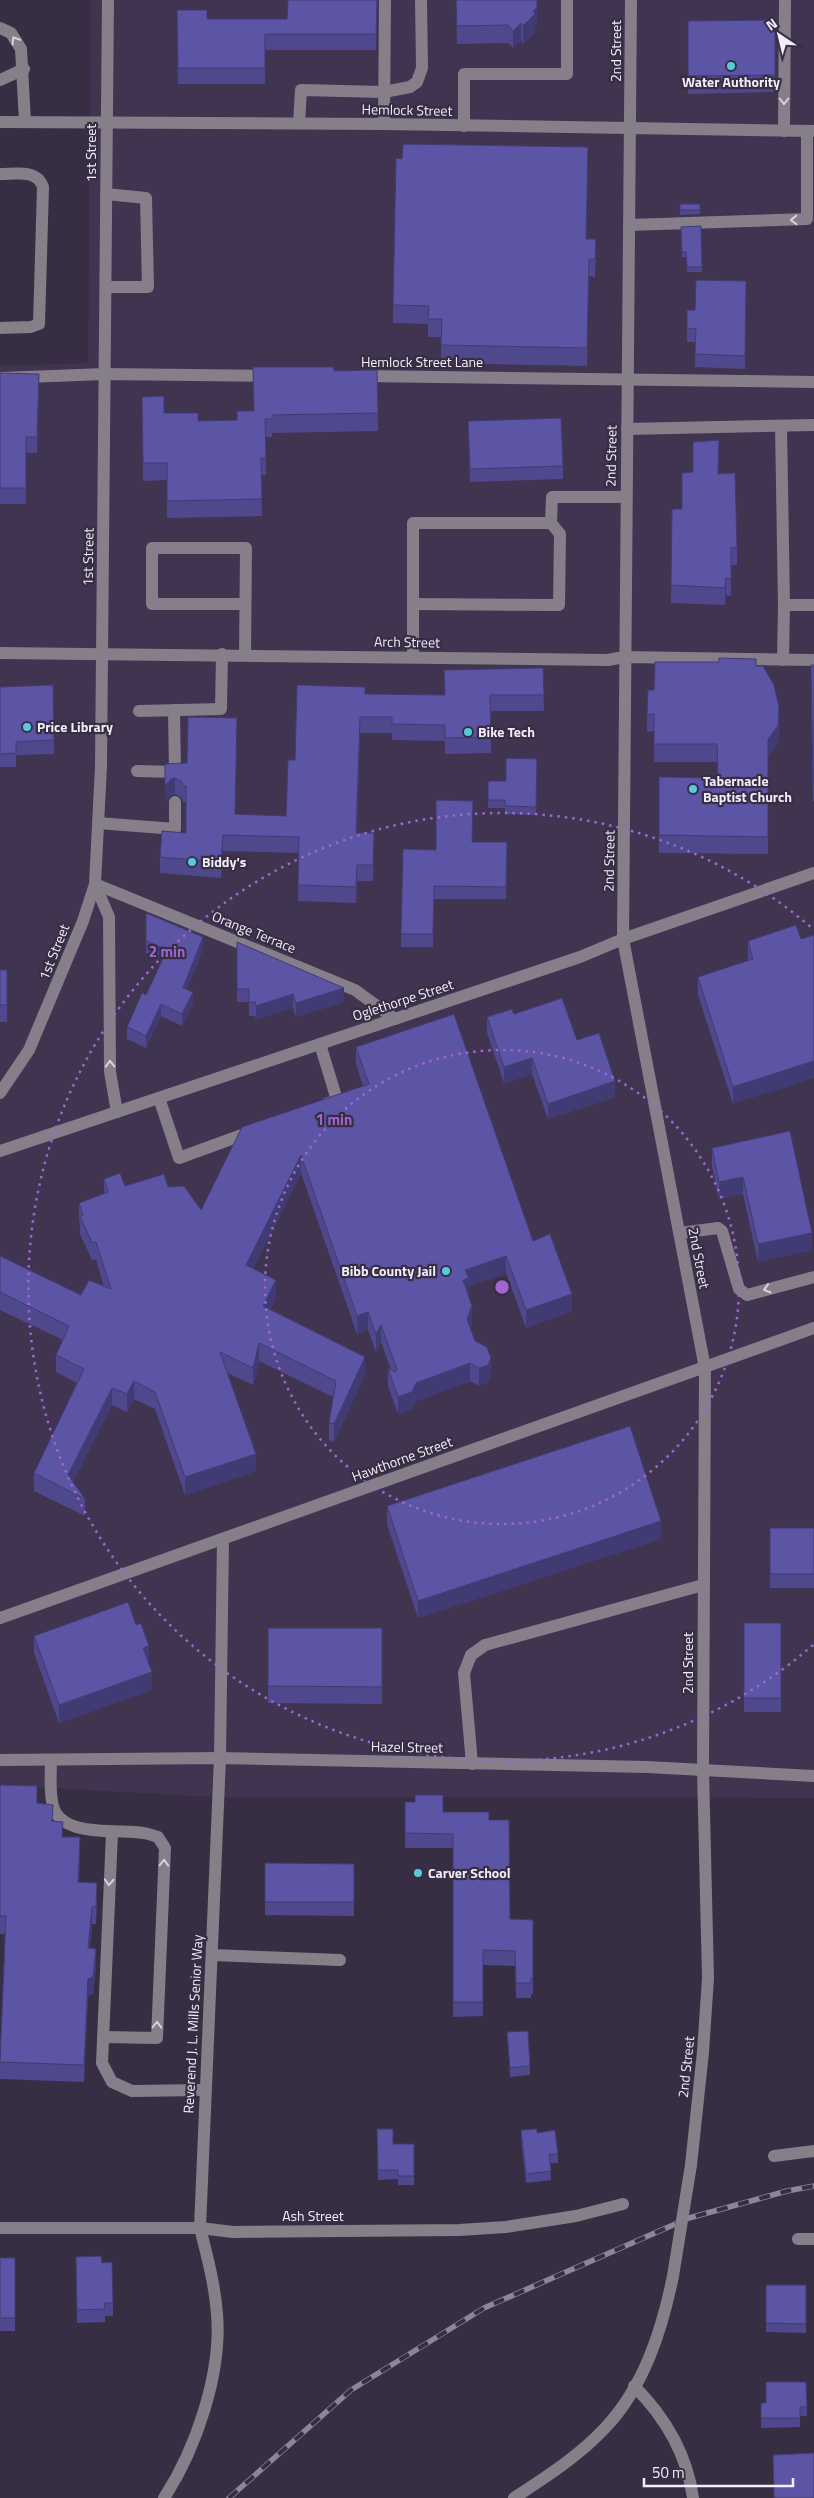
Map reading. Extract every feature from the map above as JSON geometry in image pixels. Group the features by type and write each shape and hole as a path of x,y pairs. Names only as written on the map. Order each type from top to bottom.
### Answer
{"street":[{"name":"1st Street","path":"0,1094 29,1050 72,948 95,884 102,653 108,0"},
{"path":"384,124 385,0"},
{"path":"299,123 301,90 384,92 410,87 416,82 422,68 421,0"},
{"path":"464,126 464,74 567,74 567,0"},
{"name":"2nd Street","path":"514,2498 560,2467 606,2427 634,2386 649,2358 660,2328 674,2276 691,2165 703,2052 708,1978 703,1770 705,1368 623,939 631,0"},
{"path":"784,0 784,131"},
{"path":"0,28 11,33 21,49 24,69 26,122"},
{"path":"0,80 24,69"},
{"name":"Hemlock Street","path":"0,122 299,123 811,131"},
{"path":"629,226 807,219 811,131"},
{"path":"0,174 32,174 41,180 43,187 39,324 31,327 0,328"},
{"path":"106,194 146,198 148,287 106,287"},
{"path":"0,378 105,374 279,376"},
{"name":"Hemlock Street Lane","path":"347,376 627,378 814,382"},
{"path":"626,429 814,425"},
{"path":"781,426 784,605 782,660"},
{"path":"413,604 559,605 560,534 551,523 552,497 626,497"},
{"path":"412,657 414,523 551,523"},
{"path":"245,604 152,604 152,548 246,548 245,655"},
{"path":"784,605 814,606"},
{"name":"Arch Street","path":"0,653 222,654 608,660 624,657 814,660"},
{"path":"139,711 221,709 222,654"},
{"path":"137,771 175,775 174,710"},
{"path":"98,823 175,829 175,802"},
{"name":"Oglethorpe Street","path":"0,1151 580,957 623,939 814,873"},
{"path":"95,884 109,917 110,1072 117,1112"},
{"name":"Orange Terrace","path":"95,884 355,990 395,1019"},
{"path":"309,1110 337,1100 320,1044"},
{"path":"159,1098 179,1158 262,1127"},
{"path":"680,1233 718,1228 722,1231 739,1290 747,1295 814,1276"},
{"name":"Hawthorne Street","path":"0,1618 814,1328"},
{"name":"Reverend J. L. Mills Senior Way","path":"164,2498 178,2477 201,2425 215,2350 218,2316 214,2287 200,2228 204,2090 212,1956 220,1758 224,1539"},
{"path":"472,1764 464,1673 471,1655 485,1646 703,1585"},
{"name":"Hazel Street","path":"0,1760 220,1758 647,1766 814,1776"},
{"path":"51,1760 50,1789 53,1808 67,1824 112,1833 143,1832 158,1837 165,1848 157,2038 103,2037"},
{"path":"112,1833 102,2063 112,2082 132,2091 204,2090"},
{"path":"212,1956 340,1960"},
{"path":"774,2156 814,2151"},
{"name":"Ash Street","path":"0,2228 200,2228 232,2232 459,2230 506,2227 576,2216 623,2204"},
{"path":"798,2239 814,2239"},
{"path":"634,2386 650,2402 676,2440 684,2460 693,2498"}],"shaded area":[{"path":"91,0 814,0 814,1798 212,1797 0,1785 0,366 88,363"}],"building":[{"path":"288,0 377,0 376,34 265,34 265,68 178,68 177,10 207,10 207,19 287,19"},
{"path":"456,0 537,0 537,7 533,11 535,14 523,26 521,23 513,31 508,25 457,26"},
{"name":"Water Authority","path":"775,20 775,75 688,76 688,21"},
{"path":"403,144 588,147 586,239 596,239 595,259 589,259 587,348 441,345 442,319 428,319 429,306 393,305 396,158 402,159"},
{"path":"680,204 700,204 700,210 680,210"},
{"path":"701,226 702,267 687,267 686,252 682,252 681,227"},
{"path":"696,280 746,281 745,356 695,354 696,329 687,328 687,310 695,310"},
{"path":"253,367 334,367 334,371 377,370 378,413 272,415 272,419 265,419 266,458 261,458 262,499 167,501 167,463 143,463 142,397 164,396 164,413 198,413 198,421 237,420 237,411 254,411"},
{"path":"0,373 39,374 37,437 26,437 26,488 0,488"},
{"path":"561,418 563,466 470,469 468,421"},
{"path":"719,440 718,474 735,473 737,547 731,548 731,579 726,578 725,588 671,585 672,509 682,509 682,473 693,472 693,442"},
{"path":"719,658 756,659 756,666 763,666 774,685 779,707 778,726 768,739 768,837 659,835 659,777 718,778 717,744 654,744 654,714 647,715 648,690 654,690 655,662 719,662"},
{"path":"811,665 814,665 814,784 813,784"},
{"path":"543,668 544,695 490,695 491,737 445,738 445,725 392,724 392,717 360,717 356,833 374,833 373,865 357,865 356,887 298,885 299,837 223,835 221,862 160,857 162,831 186,833 186,786 183,786 182,782 175,778 171,779 165,786 165,764 187,763 188,717 237,718 235,814 286,816 288,760 295,760 297,685 365,687 365,694 445,695 444,670"},
{"name":"Price Library","path":"53,685 54,740 16,742 16,753 0,754 0,687"},
{"path":"506,758 537,759 536,807 505,806 505,800 488,800 488,781 506,781"},
{"path":"436,800 473,801 472,842 507,842 506,887 434,886 433,934 401,934 403,849 436,850"},
{"path":"146,913 203,937 183,988 193,992 182,1014 161,1004 146,1036 127,1027 142,993 146,995 167,950 146,941"},
{"path":"796,925 801,939 814,935 814,1061 733,1087 698,977 753,959 748,941"},
{"path":"237,942 344,988 296,1003 293,994 256,1006 255,1002 249,1002 249,989 237,989"},
{"path":"0,970 7,970 7,1005 0,1005"},
{"path":"562,998 577,1040 599,1033 615,1081 548,1104 532,1058 504,1067 487,1017 512,1009 514,1014"},
{"name":"Bibb County Jail","path":"454,1014 533,1241 550,1234 572,1294 526,1310 506,1256 465,1270 469,1278 463,1280 472,1306 467,1319 475,1341 487,1347 491,1358 488,1365 479,1368 470,1363 416,1383 412,1392 398,1397 388,1368 395,1372 397,1369 381,1325 376,1334 368,1312 357,1316 301,1155 246,1265 276,1280 263,1306 365,1357 334,1424 329,1423 336,1381 259,1343 253,1368 220,1352 256,1454 185,1477 155,1392 134,1381 127,1394 112,1388 68,1475 85,1499 34,1473 84,1369 56,1355 69,1326 0,1292 0,1256 81,1295 89,1280 111,1289 96,1242 92,1243 80,1216 83,1215 79,1203 108,1192 104,1179 120,1173 125,1186 164,1174 168,1187 184,1186 201,1210 242,1127 369,1084 356,1047"},
{"path":"790,1131 812,1233 758,1244 743,1177 719,1182 712,1148"},
{"path":"630,1426 661,1521 418,1601 387,1506"},
{"path":"770,1528 814,1528 814,1574 770,1574"},
{"path":"128,1602 136,1625 141,1623 149,1646 143,1648 152,1672 59,1705 34,1636"},
{"path":"744,1623 781,1623 781,1698 744,1698"},
{"path":"268,1628 382,1628 382,1687 268,1686"},
{"path":"0,1785 37,1786 37,1803 53,1805 52,1821 63,1822 62,1837 80,1837 78,1882 97,1883 96,1907 92,1907 88,1948 96,1949 93,1977 88,1979 84,2065 0,2062 6,1916 0,1916"},
{"path":"415,1795 443,1795 443,1812 489,1812 489,1820 509,1820 510,1919 533,1920 533,1979 531,1979 531,1983 516,1983 515,1951 483,1950 483,2002 453,2002 453,1834 405,1833 405,1802 415,1802"},
{"path":"265,1863 354,1864 354,1902 265,1902"},
{"path":"528,2031 530,2066 510,2068 507,2032"},
{"path":"377,2129 393,2129 393,2144 414,2144 414,2176 398,2176 398,2170 378,2170"},
{"path":"537,2129 537,2133 555,2130 558,2154 549,2154 551,2171 526,2174 521,2130"},
{"path":"101,2256 102,2263 112,2262 113,2303 104,2303 105,2309 77,2310 76,2257"},
{"path":"0,2258 15,2258 15,2318 0,2318"},
{"path":"766,2285 806,2285 806,2324 766,2323"},
{"path":"766,2382 806,2382 807,2407 800,2407 800,2418 761,2418 761,2403 766,2403"},
{"path":"814,2453 814,2498 774,2498 773,2455"}],"railway":[{"path":"229,2498 351,2390 484,2308 689,2218 787,2191 814,2186"}],"place":[{"name":"Water Authority","path":"731,66"},
{"name":"Price Library","path":"27,727"},
{"name":"Bike Tech","path":"468,732"},
{"name":"Tabernacle Baptist Church","path":"693,789"},
{"name":"Biddy's","path":"192,862"},
{"name":"Bibb County Jail","path":"446,1271"},
{"name":"Carver School","path":"418,1873"}]}
